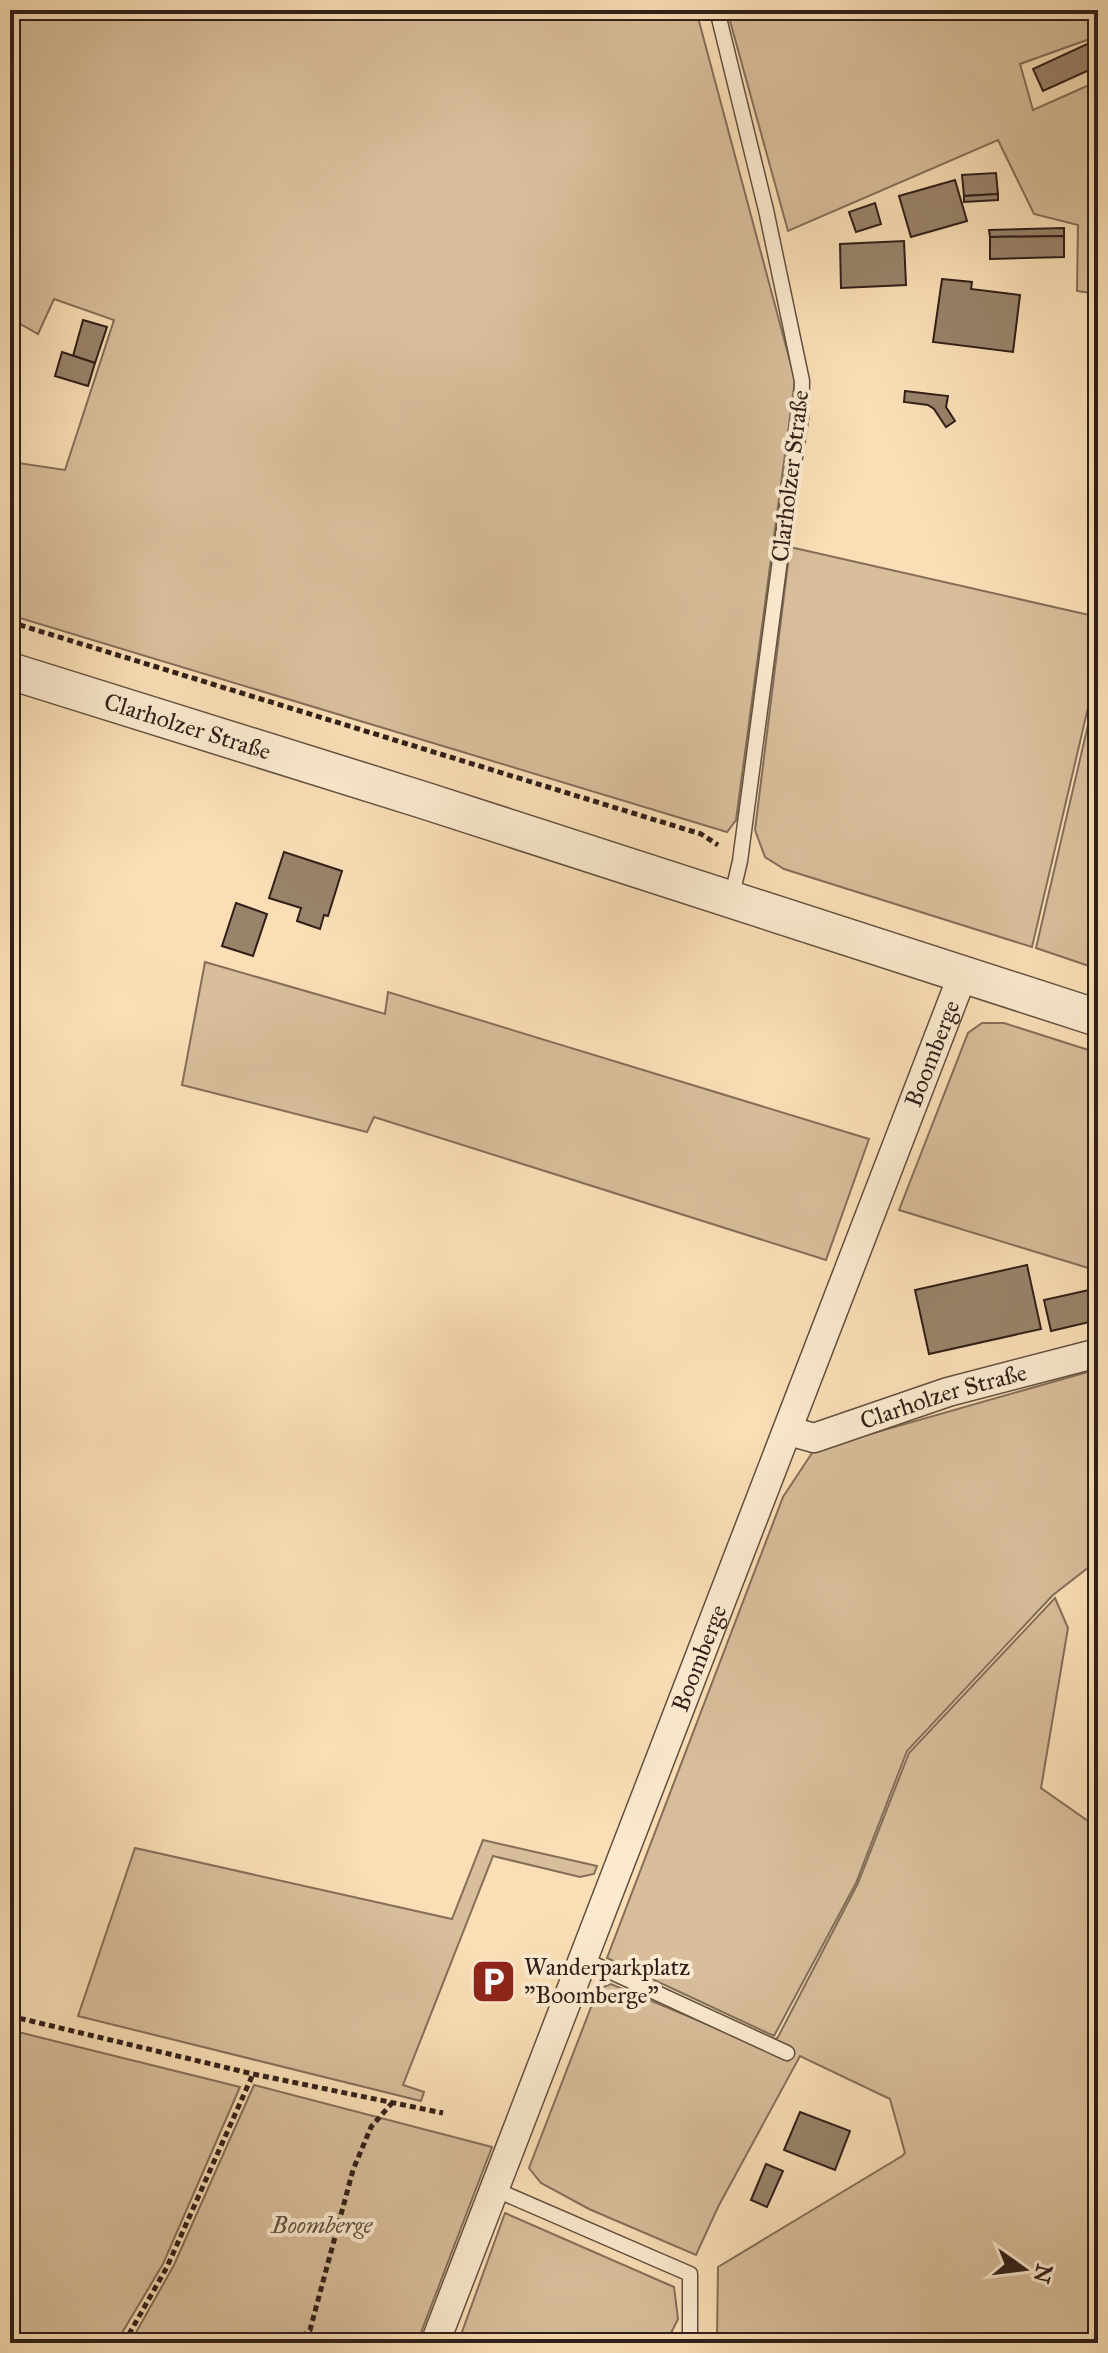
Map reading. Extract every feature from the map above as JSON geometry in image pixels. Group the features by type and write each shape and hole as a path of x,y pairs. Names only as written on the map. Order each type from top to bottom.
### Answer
{"street":[{"name":"Clarholzer Straße","path":"10,671 408,795 1098,1018"},
{"name":"Boomberge","path":"435,2343 963,974"},
{"name":"Clarholzer Straße","path":"789,1431 814,1438 948,1392 1098,1353"}],"lane":[{"name":"Clarholzer Straße","path":"717,10 766,210 802,381 801,418 740,861 731,899"},
{"path":"583,1959 787,2053"},
{"path":"494,2189 690,2274 690,2343"}],"path":[{"path":"10,622 701,834 740,861"},
{"path":"10,2016 253,2074 443,2113"},
{"path":"126,2343 167,2267 253,2074"},
{"path":"294,2343 310,2330 353,2170 371,2127 393,2103"}],"green space":[{"path":"10,10 696,10 795,380 736,820 727,832 10,615 10,467 12,462 65,470 114,320 54,299 38,334 10,318"},
{"path":"727,10 1098,10 1098,36 1020,64 1033,110 1098,81 1098,294 1077,291 1078,225 1034,214 998,140 788,231"},
{"path":"790,547 1098,617 1098,665 1032,947 784,869 765,857 755,830"},
{"path":"1098,682 1098,969 1036,948"},
{"path":"205,962 385,1014 388,992 869,1139 826,1260 374,1117 367,1132 182,1085"},
{"path":"982,1023 1004,1023 1098,1053 1098,1271 899,1210 968,1033"},
{"path":"1098,1369 1098,1560 1053,1595 907,1751 856,1883 774,2036 607,1958 783,1497 814,1450"},
{"path":"1055,1598 1068,1628 1041,1788 1098,1828 1098,2343 720,2343 717,2340 718,2267 902,2156 905,2153 890,2099 800,2056 718,2207 696,2255 589,2209 541,2183 529,2168 598,1989 611,1984 764,2048 778,2037 858,1883 909,1753"},
{"path":"483,1840 597,1866 594,1874 580,1877 493,1856 403,2085 424,2092 421,2101 78,2016 135,1848 452,1919"},
{"path":"10,2030 240,2087 163,2264 116,2343 10,2343"},
{"name":"Boomberge","path":"254,2085 492,2147 417,2343 130,2343 174,2265"},
{"path":"505,2213 674,2287 678,2319 666,2343 458,2343"}],"building":[{"path":"1098,39 1098,66 1043,91 1033,69"},
{"path":"996,173 998,194 964,196 962,175"},
{"path":"955,180 967,221 911,237 899,196"},
{"path":"998,194 998,200 964,202 964,196"},
{"path":"875,203 881,224 856,232 849,212"},
{"path":"1064,228 1064,236 990,237 989,230"},
{"path":"1064,236 1064,257 990,259 990,237"},
{"path":"904,241 906,285 841,288 840,244"},
{"path":"942,279 972,282 971,289 1020,295 1013,352 933,342"},
{"path":"83,320 107,327 95,363 73,356"},
{"path":"62,352 95,363 88,386 55,376"},
{"path":"905,391 948,396 946,407 955,421 946,427 928,405 904,402"},
{"path":"284,852 342,871 328,916 324,915 320,929 297,921 301,908 269,898"},
{"path":"236,903 267,914 253,956 222,946"},
{"path":"1027,1265 1041,1329 929,1354 915,1290"},
{"path":"1098,1288 1098,1320 1051,1331 1044,1300"},
{"path":"800,2112 850,2131 835,2170 784,2150"},
{"path":"766,2164 783,2171 767,2207 751,2200"}],"waterway":[{"path":"1086,2343 1098,2332"}],"place":[{"name":"Wanderparkplatz \"Boomberge\"","path":"493,1981"}]}
